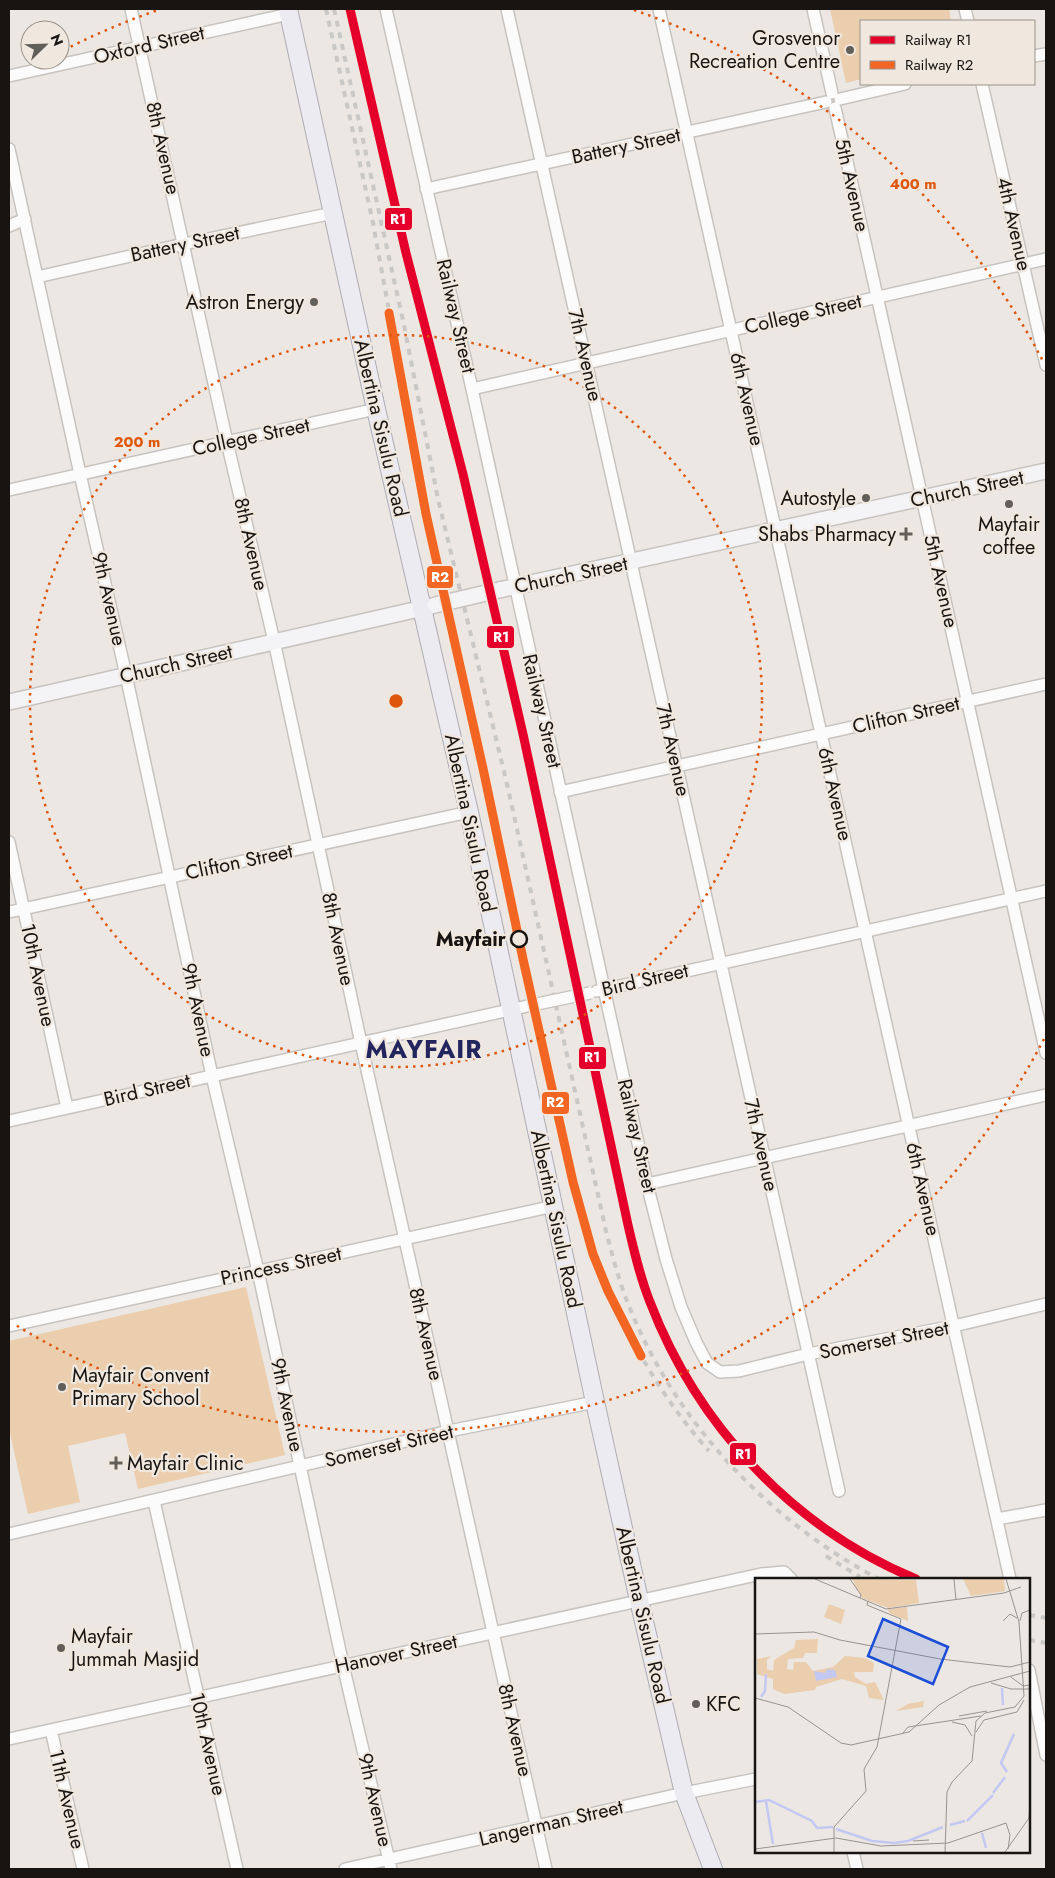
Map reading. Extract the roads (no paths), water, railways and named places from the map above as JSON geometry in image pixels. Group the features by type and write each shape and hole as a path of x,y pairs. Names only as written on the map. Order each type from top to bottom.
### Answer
{"main road":[{"name":"Albertina Sisulu Road","path":"289,11 376,409 429,607 510,1010 639,1600 684,1793 713,1869"},
{"name":"Church Street","path":"9,702 500,590 1046,471"}],"street":[{"name":"8th Avenue","path":"131,9 227,442 274,641 317,845 546,1869"},
{"name":"Railway Street","path":"386,9 647,1184 666,1259 681,1307 707,1363 720,1372"},
{"name":"7th Avenue","path":"507,9 839,1491"},
{"name":"6th Avenue","path":"659,9 1010,1578"},
{"name":"5th Avenue","path":"813,9 1046,1053"},
{"name":"Oxford Street","path":"9,76 289,11"},
{"name":"Battery Street","path":"426,189 900,85"},
{"name":"4th Avenue","path":"982,85 1046,365"},
{"name":"9th Avenue","path":"9,149 126,675 212,1076 258,1271 343,1665 390,1864"},
{"name":"Battery Street","path":"37,277 333,213"},
{"path":"9,226 25,220"},
{"name":"College Street","path":"472,390 1046,259"},
{"name":"College Street","path":"9,490 376,409"},
{"name":"Clifton Street","path":"560,792 1046,684"},
{"name":"Clifton Street","path":"9,912 469,812"},
{"name":"10th Avenue","path":"9,842 67,1108"},
{"name":"Bird Street","path":"9,1121 1046,891"},
{"path":"647,1184 1046,1095"},
{"name":"Princess Street","path":"9,1326 554,1206"},
{"name":"Somerset Street","path":"720,1372 738,1371 808,1354 954,1326 1046,1304"},
{"name":"Somerset Street","path":"9,1534 448,1432 595,1402"},
{"name":"10th Avenue","path":"154,1501 237,1869"},
{"path":"997,1519 1046,1510"},
{"name":"Hanover Street","path":"9,1739 761,1574 787,1576"},
{"path":"1030,1676 1046,1754"},
{"name":"11th Avenue","path":"51,1730 83,1869"},
{"name":"Langerman Street","path":"346,1869 390,1864 537,1827 684,1793 755,1779"},
{"path":"853,1853 857,1869"}],"railway":[{"path":"326,9 373,223 426,514 581,1215 604,1279 632,1340 667,1398 709,1451"},
{"path":"334,9 404,325 438,499 507,784 606,1231 627,1301 646,1345 670,1386 697,1426 728,1462 762,1496 799,1527 838,1555 877,1578"},
{"path":"350,9 406,253 463,474 523,734 628,1225 646,1293 670,1347 694,1390 722,1430 754,1468 790,1501 829,1532 871,1558 914,1578"},
{"path":"826,1556 860,1577"},
{"path":"1030,1615 1046,1618"},
{"path":"1030,1640 1046,1643"}],"rail line":[{"name":"R1","path":"350,9 406,253 463,474 523,734 628,1225 646,1293 670,1347 694,1390 722,1430 754,1468 790,1501 829,1532 871,1558 914,1578"},
{"name":"R2","path":"389,313 426,514 573,1182 593,1254 608,1291 641,1356"}],"place":[{"name":"Grosvenor Recreation Centre","path":"850,50"},
{"name":"Astron Energy","path":"314,302"},
{"name":"Autostyle","path":"866,498"},
{"name":"Mayfair coffee","path":"1009,504"},
{"name":"Shabs Pharmacy","path":"906,534"},
{"name":"Mayfair","path":"519,939"},
{"name":"Mayfair Convent Primary School","path":"62,1387"},
{"name":"Mayfair Clinic","path":"116,1463"},
{"name":"Mayfair Jummah Masjid","path":"61,1648"},
{"name":"KFC","path":"696,1704"}],"district":[{"name":"MAYFAIR","path":"424,1049"}]}
